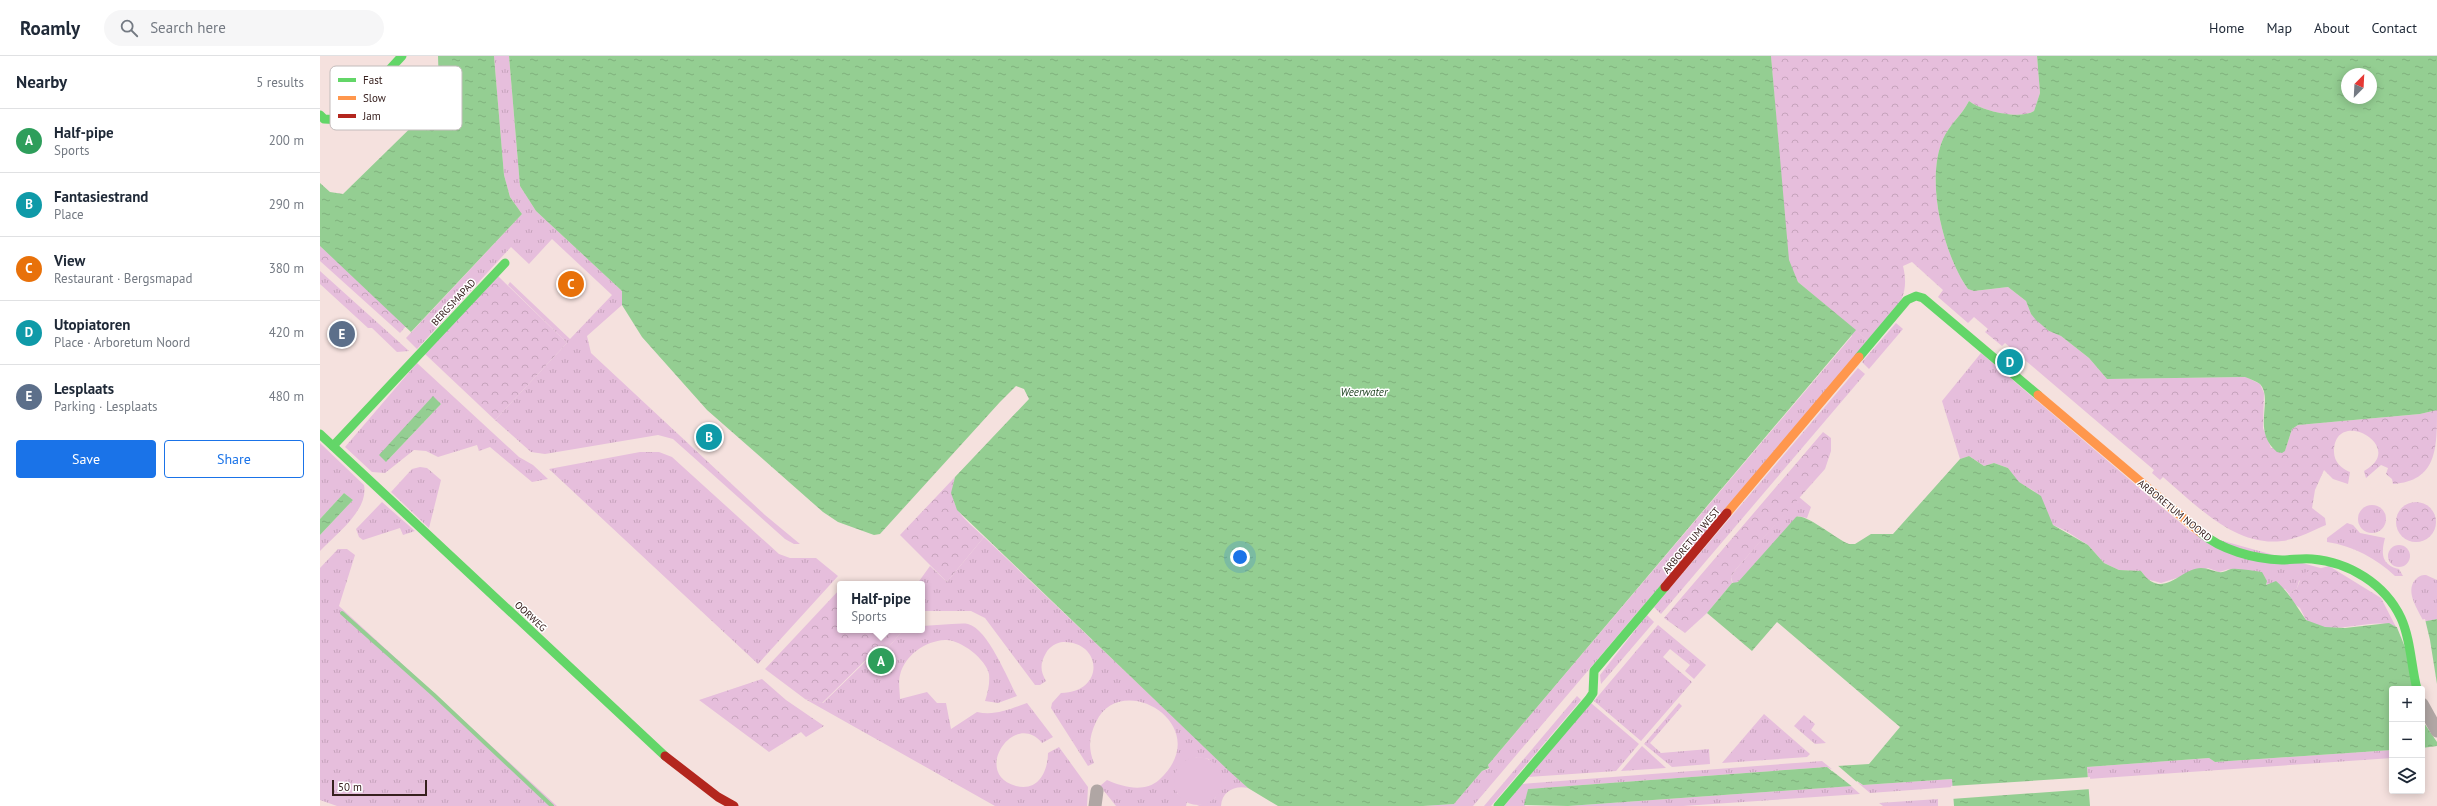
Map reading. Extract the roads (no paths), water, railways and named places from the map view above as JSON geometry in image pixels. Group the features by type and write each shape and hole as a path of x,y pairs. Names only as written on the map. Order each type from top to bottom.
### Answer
{"street":[{"path":"393,66 402,56"},
{"path":"320,115 324,119 330,119"},
{"name":"BERGSMAPAD","path":"333,446 505,263"},
{"name":"ARBORETUM NOORD","path":"1916,296 1922,298 1981,346 2203,535 2224,548 2247,555 2271,560 2323,561 2348,567 2371,581 2395,607 2406,629 2416,686"},
{"name":"ARBORETUM WEST","path":"1498,806 1593,693 1594,671 1907,300 1916,296"},
{"name":"OORWEG","path":"320,434 665,756 718,797 734,806"},
{"path":"2425,709 2437,731"},
{"path":"1095,806 1097,791"}],"water":[{"path":"438,56 494,56 504,175 510,197 522,214 411,332 320,246 320,183 330,192 343,194 408,130 462,130 462,66 438,66"},
{"name":"Weerwater","path":"509,56 1771,56 1789,260 1798,282 1856,330 1488,765 1489,768 1482,771 1454,804 1423,806 1278,806 1248,788 1229,771 957,510 951,493 955,477 1029,399 1024,389 1016,386 1000,402 880,534 874,535 838,522 823,512 707,410 642,337 622,305 622,291 536,211 520,186"},
{"path":"2037,56 2437,56 2437,410 2420,414 2298,425 2292,429 2285,451 2282,453 2277,452 2269,444 2265,435 2264,391 2257,382 2245,377 2107,379 2089,358 2061,336 2049,331 2036,320 2031,314 2026,301 2008,287 1974,291 1968,289 1951,257 1939,216 1936,195 1936,175 1938,156 1943,139 1969,101 1983,108 2001,113 2020,115 2028,114 2034,111 2040,93"},
{"path":"433,396 441,404 386,462 379,455"},
{"path":"1969,456 1984,466 1994,463 2008,468 2019,482 2041,496 2053,525 2088,545 2104,563 2119,570 2141,571 2149,580 2157,584 2164,584 2193,569 2201,568 2206,568 2217,572 2238,569 2262,572 2267,581 2266,585 2276,581 2281,585 2289,594 2306,620 2325,627 2345,628 2389,623 2396,627 2437,619 2437,746 2425,748 2425,686 2389,686 2389,750 2215,762 2209,758 2087,767 2090,806 1954,806 1952,779 1863,785 1857,781 1853,786 1568,806 1524,805 1528,789 1827,767 1832,771 1837,766 1869,764 1900,727 1777,622 1752,651 1707,613 1732,583 1738,582 1796,517 1807,519 1849,544 1855,544 1871,534 1893,534 1960,459"},
{"path":"344,493 353,500 320,535 320,519"}],"waterway":[{"path":"342,613 434,695 552,806"}],"place":[{"name":"View","path":"571,284"},
{"name":"Lesplaats","path":"342,334"},
{"name":"Utopiatoren","path":"2010,362"},
{"name":"Fantasiestrand","path":"709,437"},
{"name":"Half-pipe","path":"881,661"}]}
